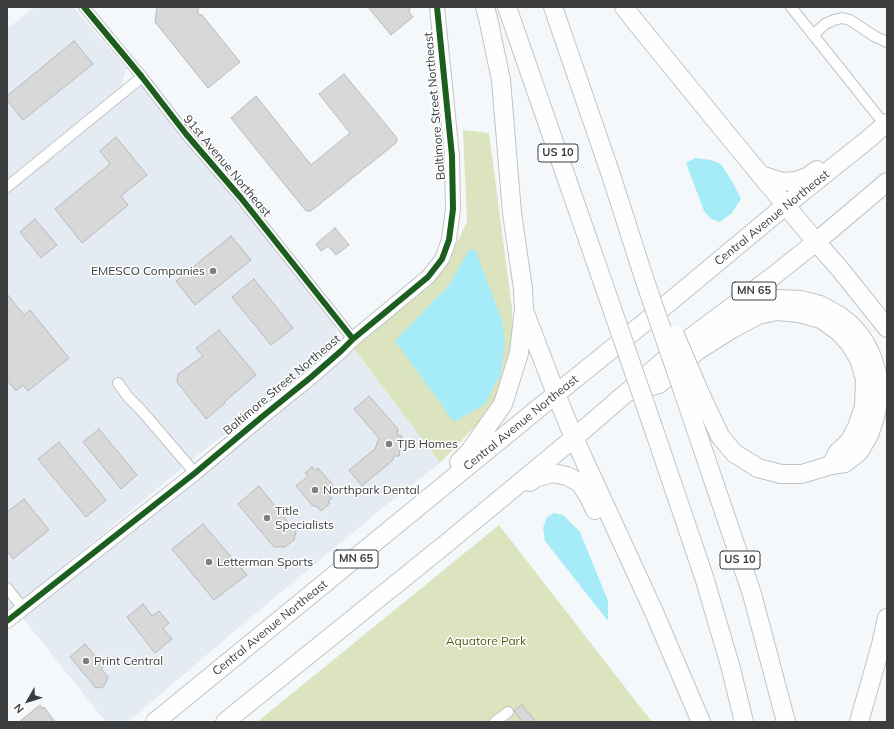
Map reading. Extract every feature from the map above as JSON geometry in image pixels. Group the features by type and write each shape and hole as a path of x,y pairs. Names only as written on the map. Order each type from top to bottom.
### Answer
{"highway":[{"path":"367,549 470,451 503,404 519,353 524,308 523,289 512,213 500,80 485,7"},
{"name":"US 10","path":"507,7 704,577 730,665 744,722"},
{"name":"US 10","path":"553,7 611,175 693,396 752,594 786,722"},
{"path":"624,7 887,328"},
{"path":"639,7 704,86 717,106 726,133"},
{"name":"Central Avenue Northeast","path":"155,722 660,310 786,205 886,125"},
{"path":"761,175 782,182 796,181 807,177 857,138 868,140"},
{"name":"MN 65","path":"225,722 491,507 690,338 772,277 887,182"},
{"path":"690,338 754,304 779,299 801,300 820,305 840,316 860,335 872,357 879,397 875,417 869,435 859,452 845,463 831,465 802,474 781,474 758,468 734,453 720,436 693,396"},
{"path":"524,308 574,438 654,612 701,722"},
{"path":"629,391 659,384 697,351 758,315 777,311 799,313 821,319 838,331 850,344 859,359 865,379 864,406 857,428 849,442 838,452 831,465"},
{"path":"491,507 535,478 552,473 567,476 580,483 590,499 691,722"},
{"path":"859,722 881,645 887,618"}],"street":[{"name":"91st Avenue Northeast","path":"84,7 142,77 186,134 241,198 352,339"},
{"name":"Baltimore Street Northeast","path":"7,621 195,473 279,402 310,378 341,351 352,339 428,277 442,259 449,240 453,209 452,156 437,7"},
{"path":"791,7 886,125"},
{"path":"813,35 825,24 842,18 850,20 874,36 887,42"},
{"path":"7,187 142,77"},
{"path":"118,383 128,397 195,473"},
{"path":"7,588 23,608"},
{"path":"495,722 508,712"}],"shaded area":[{"path":"35,7 73,7 126,68 121,86 7,179 7,29"},
{"path":"142,77 335,326 338,337 336,347 197,456 7,613 7,187"},
{"path":"354,349 440,463 385,506 250,618 128,722 106,722 18,612 226,453"}],"green space":[{"path":"463,130 489,133 512,308 513,348 502,385 487,414 440,463 354,349 445,268 467,222"},
{"name":"Aquatore Park","path":"499,525 652,722 257,722"}],"water":[{"path":"695,158 711,160 721,164 741,199 732,213 720,222 711,219 704,211 686,163"},
{"path":"475,249 502,320 505,343 501,373 485,404 454,422 395,341 449,285 468,251"},
{"path":"554,513 563,515 580,532 608,601 608,621 545,541 543,528 547,517"}],"building":[{"path":"157,7 198,7 198,14 202,15 240,62 208,88 155,22"},
{"path":"368,7 410,7 409,12 413,17 391,35"},
{"path":"74,41 93,64 23,120 7,100 7,96"},
{"path":"344,74 397,138 396,143 311,211 306,211 231,118 256,96 311,165 350,133 319,94"},
{"path":"116,137 147,175 121,196 128,205 82,243 55,209 110,164 100,151"},
{"path":"35,219 57,245 41,258 20,232"},
{"path":"335,228 349,245 336,255 328,246 321,251 316,244"},
{"name":"EMESCO Companies","path":"231,236 251,260 195,305 176,281"},
{"path":"254,279 293,328 271,345 232,297"},
{"path":"7,294 24,315 30,310 69,358 28,391 23,385 16,391 7,380"},
{"path":"219,330 256,375 206,419 177,382 178,374 203,356 196,348"},
{"name":"TJB Homes","path":"369,396 398,429 397,435 402,436 399,456 394,456 393,460 362,486 349,470 375,449 379,438 354,409"},
{"path":"99,429 137,475 121,489 83,442"},
{"path":"59,442 106,500 86,517 38,459"},
{"name":"Northpark Dental","path":"312,467 315,470 318,468 333,485 329,489 331,492 329,494 332,498 328,501 330,503 321,511 318,507 312,505 296,486 308,476 305,473"},
{"name":"Title Specialists","path":"259,486 296,532 294,540 285,547 274,547 238,504"},
{"path":"24,499 49,530 13,559 7,551 7,512"},
{"name":"Letterman Sports","path":"203,524 247,575 214,600 172,549"},
{"path":"143,604 152,616 159,611 169,623 163,628 172,639 155,653 127,617"},
{"name":"Print Central","path":"85,644 104,666 101,669 108,677 102,688 95,687 70,657"},
{"path":"40,705 43,709 44,707 55,722 19,722"},
{"path":"522,705 536,722 518,722 521,720 514,711"}],"cycle path":[{"path":"84,7 142,77 186,134 241,198 353,339"},
{"path":"7,621 195,473 310,378 353,339 428,277 442,259 449,240 453,209 452,156 437,7"}],"place":[{"name":"EMESCO Companies","path":"213,271"},
{"name":"TJB Homes","path":"389,444"},
{"name":"Northpark Dental","path":"315,490"},
{"name":"Title Specialists","path":"267,518"},
{"name":"Letterman Sports","path":"209,562"},
{"name":"Print Central","path":"86,661"}]}
